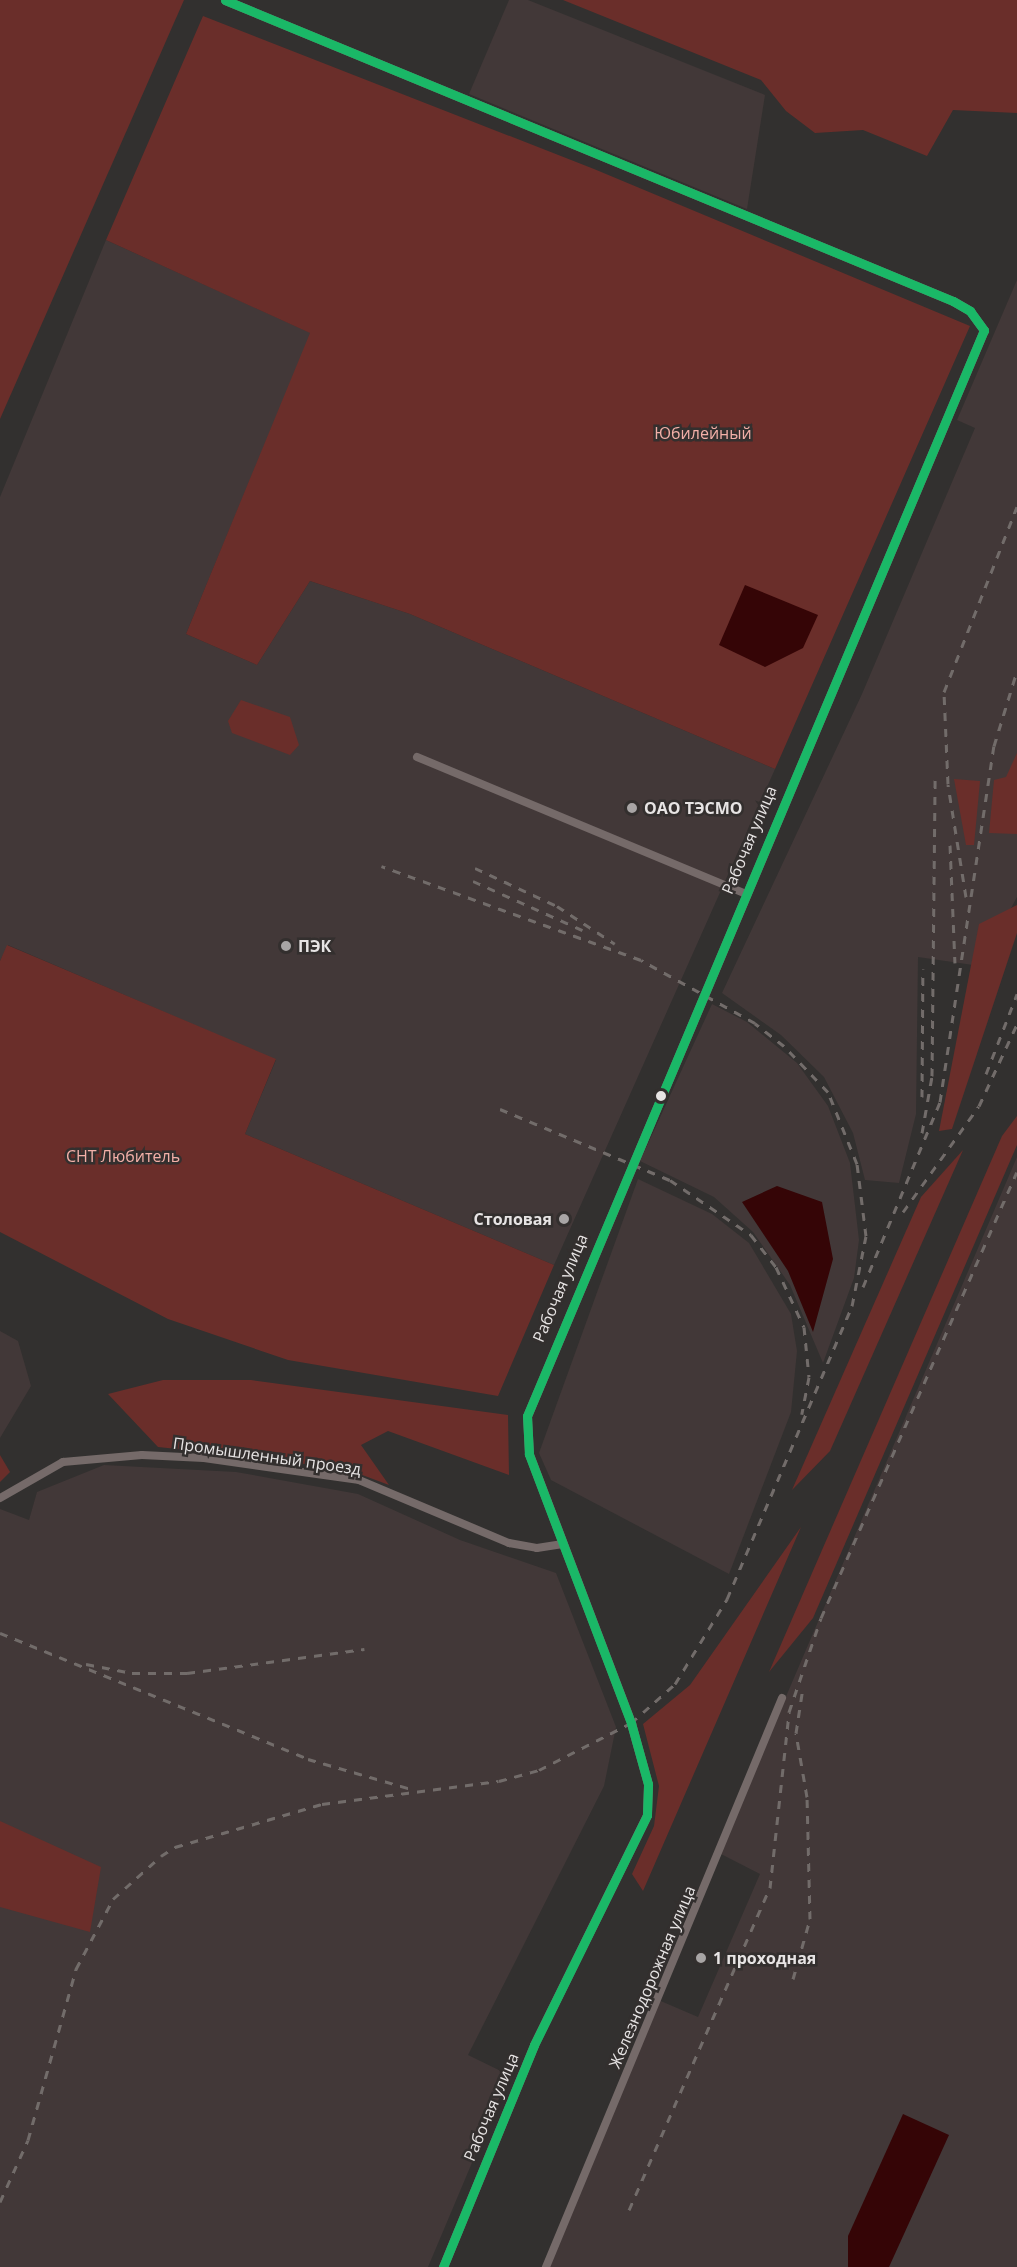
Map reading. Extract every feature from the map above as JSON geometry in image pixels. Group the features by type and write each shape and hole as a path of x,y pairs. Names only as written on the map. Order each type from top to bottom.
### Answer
{"street":[{"name":"Рабочая улица","path":"225,0 953,301 970,311 984,330 743,893 527,1416 529,1454 631,1723 648,1784 647,1815 534,2045 443,2267"},
{"path":"417,757 743,893"},
{"name":"Промышленный проезд","path":"0,1498 63,1462 142,1455 204,1458 359,1480 509,1543 537,1548 563,1544"},
{"name":"Железнодорожная улица","path":"546,2267 783,1698"}],"shaded area":[{"path":"509,0 528,0 765,95 747,209 469,94"},
{"path":"106,240 311,333 186,634 257,665 310,581 410,614 775,769 554,1265 245,1134 276,1060 8,945 0,961 0,497"},
{"path":"1017,280 1017,897 980,966 918,957 916,1114 899,1183 865,1180 853,1133 824,1077 781,1035 722,993 862,694 975,428 957,420"},
{"path":"745,585 818,615 803,648 765,667 719,645"},
{"path":"712,1004 747,1022 797,1063 828,1106 850,1163 859,1240 854,1278 823,1363 790,1285 753,1232 714,1197 640,1161"},
{"path":"1017,1157 1017,2267 547,2267 656,1999 698,2017 760,1874 719,1853"},
{"path":"638,1179 712,1214 749,1243 791,1314 797,1351 791,1412 729,1574 551,1480 539,1453"},
{"path":"777,1186 822,1202 833,1259 813,1332 788,1271 742,1202"},
{"path":"0,1331 18,1341 31,1386 0,1438"},
{"path":"104,1465 236,1472 358,1494 460,1540 556,1573 616,1727 604,1786 468,2055 509,2075 428,2267 0,2267 0,1509 29,1520 37,1492"},
{"path":"903,2114 949,2135 889,2267 848,2267 848,2236"}],"green space":[{"path":"0,0 184,0 0,419"},
{"path":"563,0 1017,0 1017,113 953,110 927,156 863,130 815,133 786,111 761,80"},
{"name":"Юбилейный","path":"203,16 594,169 970,326 775,769 410,614 310,581 257,665 186,634 310,333 106,240"},
{"path":"241,700 290,717 299,745 290,755 232,733 228,721"},
{"path":"1017,753 1017,834 989,833 994,780 1006,777"},
{"path":"954,779 980,781 974,845 966,845"},
{"path":"1017,905 1017,933 952,1129 939,1131 979,924"},
{"name":"СНТ Любитель","path":"7,945 276,1059 245,1134 554,1265 498,1396 288,1360 168,1319 0,1232 0,961"},
{"path":"1017,1116 1017,1145 813,1618 769,1672 1002,1136"},
{"path":"963,1150 830,1451 792,1490 921,1197"},
{"path":"163,1380 251,1380 508,1415 509,1475 388,1431 361,1445 389,1485 357,1473 281,1460 158,1447 108,1394"},
{"path":"0,1455 10,1472 0,1482"},
{"path":"801,1527 643,1891 632,1874 654,1826 659,1786 643,1724 690,1685"},
{"path":"0,1821 101,1867 90,1932 0,1907"}],"railway":[{"path":"966,897 948,784 944,692 1017,507"},
{"path":"863,1287 940,1102 994,746 1017,671"},
{"path":"922,1133 932,1076 935,780"},
{"path":"950,845 955,963"},
{"path":"0,2202 28,2140 76,1969 113,1899 161,1856 175,1847 322,1804 499,1781 539,1770 631,1723 675,1684 727,1599 852,1306 866,1236 857,1164 828,1092 784,1046 755,1023 641,960 382,866"},
{"path":"475,868 557,906 615,944"},
{"path":"473,881 582,930"},
{"path":"922,1097 923,969"},
{"path":"986,1074 1017,994"},
{"path":"903,1212 979,1106 1017,1024"},
{"path":"500,1109 670,1180 751,1235 776,1267 804,1327 809,1377 802,1414"},
{"path":"629,2210 770,1888 789,1712 821,1618 1017,1172"},
{"path":"0,1633 308,1759 411,1789"},
{"path":"86,1664 132,1673 187,1673 364,1649"},
{"path":"793,1979 810,1919 807,1797 796,1733 803,1687"}],"transit line":[{"path":"225,0 953,301 970,311 984,330"},
{"path":"443,2267 534,2045 647,1815 648,1784 631,1723 529,1454 527,1416 984,330"}],"place":[{"name":"ОАО ТЭСМО","path":"632,808"},
{"name":"ПЭК","path":"286,946"},
{"name":"Столовая","path":"564,1219"},
{"name":"1 проходная","path":"701,1958"}]}
